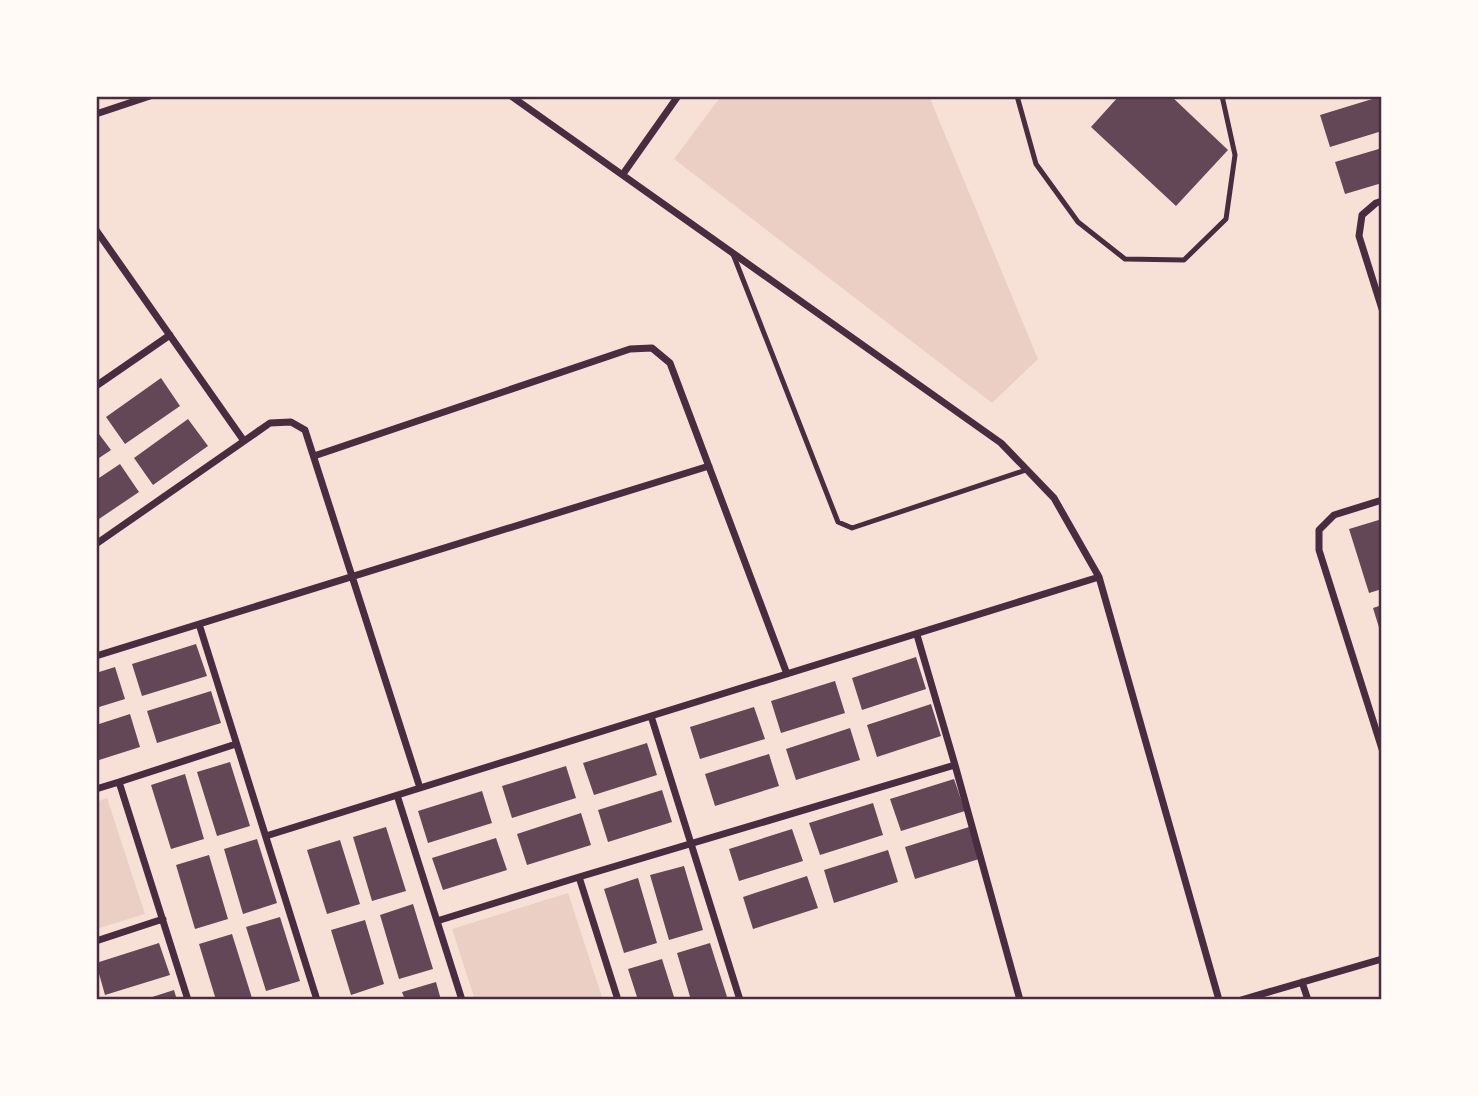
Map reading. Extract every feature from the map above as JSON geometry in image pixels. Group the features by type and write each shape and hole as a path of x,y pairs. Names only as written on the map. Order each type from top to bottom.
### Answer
{"street":[{"path":"96,114 150,96"},
{"path":"511,96 1000,443 1054,498 1099,577 1219,1000"},
{"path":"623,174 678,96"},
{"path":"1382,201 1376,202 1362,215 1359,236 1382,309"},
{"path":"97,232 244,441"},
{"path":"96,386 170,335"},
{"path":"314,456 630,349 652,348 670,363 787,674"},
{"path":"96,544 270,423 291,422 305,430 420,788"},
{"path":"96,656 709,466"},
{"path":"1382,500 1334,515 1319,530 1319,550 1382,749"},
{"path":"265,836 1099,577"},
{"path":"198,624 317,1000"},
{"path":"917,635 1020,1000"},
{"path":"651,716 740,1000"},
{"path":"96,789 236,744"},
{"path":"437,922 955,765"},
{"path":"119,782 188,1000"},
{"path":"397,795 461,1000"},
{"path":"579,877 618,1000"},
{"path":"96,941 163,919"},
{"path":"1241,1000 1382,959"},
{"path":"1302,982 1308,1000"}],"lane":[{"path":"1017,96 1036,164 1078,222 1125,259 1184,260 1226,219 1235,155 1222,96"},
{"path":"733,252 838,522 852,528 1026,470"}],"shaded area":[{"path":"721,96 929,96 1038,359 992,403 674,159"},
{"path":"107,798 145,914 96,929 96,802"},
{"path":"568,893 603,1000 475,1000 452,929"}],"building":[{"path":"1119,96 1171,96 1228,150 1176,206 1091,127"},
{"path":"1382,96 1382,131 1330,147 1320,115"},
{"path":"1382,148 1382,183 1345,194 1335,162"},
{"path":"161,378 180,406 125,444 106,417"},
{"path":"188,419 208,446 153,485 134,458"},
{"path":"96,430 111,450 96,460"},
{"path":"120,464 139,492 96,521 96,480"},
{"path":"1382,519 1382,589 1369,593 1349,529"},
{"path":"1382,605 1382,634 1381,634 1373,608"},
{"path":"196,644 207,676 142,696 132,664"},
{"path":"916,657 926,689 862,710 852,678"},
{"path":"115,667 125,699 96,708 96,673"},
{"path":"835,681 845,713 781,733 771,701"},
{"path":"211,691 221,723 157,743 147,711"},
{"path":"931,704 941,736 877,757 867,725"},
{"path":"754,707 765,739 700,759 690,727"},
{"path":"130,714 140,747 96,761 96,725"},
{"path":"850,728 860,760 796,780 786,749"},
{"path":"647,743 657,775 594,795 583,763"},
{"path":"769,754 779,786 715,806 705,774"},
{"path":"230,762 250,826 217,836 197,772"},
{"path":"566,766 576,798 512,818 502,786"},
{"path":"185,774 204,839 171,849 151,785"},
{"path":"954,779 965,811 901,831 890,799"},
{"path":"662,790 672,822 608,842 598,810"},
{"path":"482,791 492,823 428,843 418,811"},
{"path":"873,803 883,835 820,855 809,823"},
{"path":"581,813 591,845 527,865 517,834"},
{"path":"386,827 406,891 372,901 353,837"},
{"path":"969,827 979,859 915,879 905,847"},
{"path":"792,829 803,861 739,881 729,849"},
{"path":"496,838 507,870 443,890 432,858"},
{"path":"257,839 277,903 243,914 224,849"},
{"path":"340,840 360,904 327,914 307,850"},
{"path":"888,850 898,882 834,903 824,870"},
{"path":"209,855 228,919 195,929 176,865"},
{"path":"684,866 703,930 669,940 650,875"},
{"path":"807,876 818,908 753,929 743,897"},
{"path":"638,878 657,943 624,953 604,889"},
{"path":"413,904 433,969 399,979 380,915"},
{"path":"280,917 300,981 266,991 246,927"},
{"path":"365,920 384,984 351,995 331,930"},
{"path":"232,934 252,998 216,1000 199,944"},
{"path":"159,943 170,975 105,995 96,963"},
{"path":"710,943 728,1000 691,1000 677,953"},
{"path":"662,959 675,1000 638,1000 628,969"},
{"path":"436,982 441,1000 405,1000 402,992"},
{"path":"174,990 177,1000 146,1000 146,999"}]}
